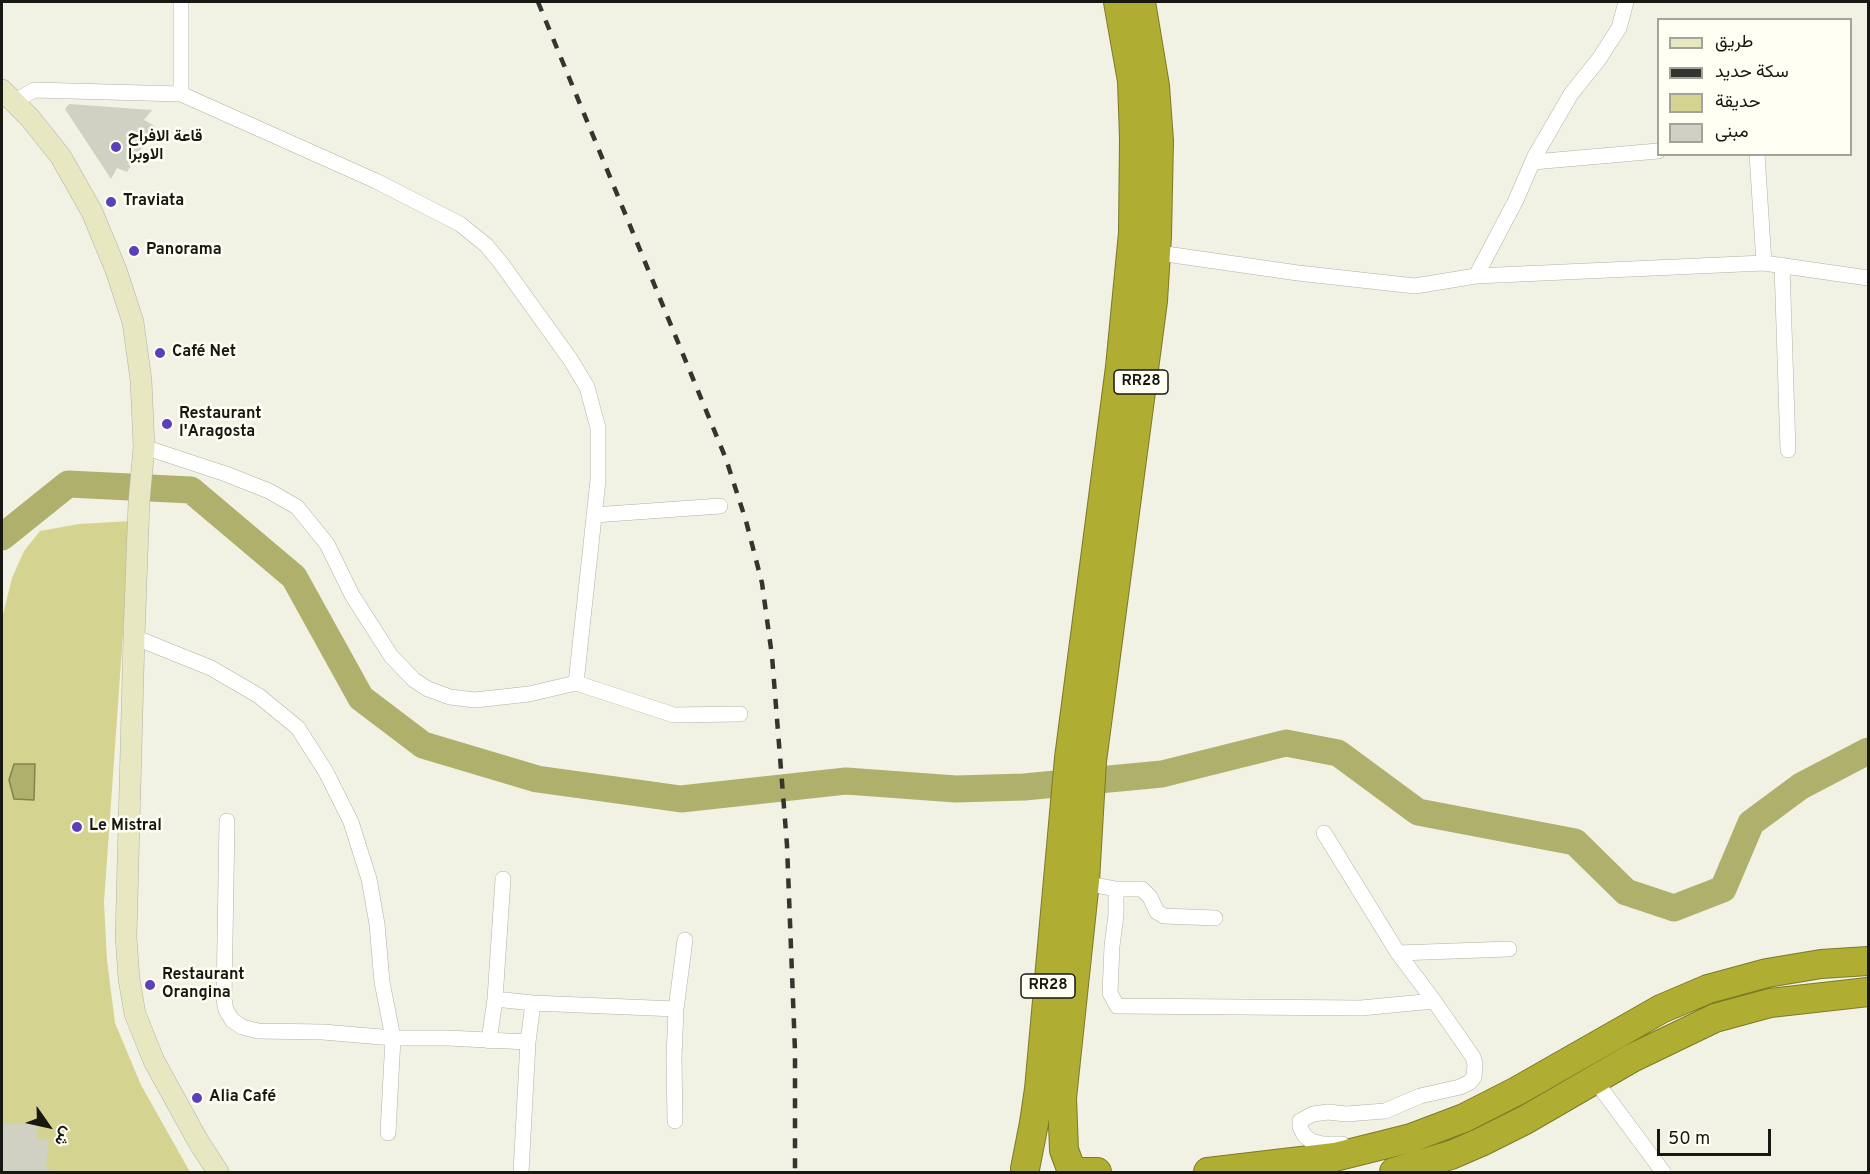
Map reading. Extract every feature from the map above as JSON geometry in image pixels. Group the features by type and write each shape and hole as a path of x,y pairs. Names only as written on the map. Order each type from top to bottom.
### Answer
{"highway":[{"name":"RR28","path":"1118,2 1132,81 1134,190 1144,251"},
{"name":"RR28","path":"1023,1171 1034,1123 1078,802 1120,367 1144,251 1160,194 1160,141 1155,86 1141,2"},
{"name":"RR28","path":"1078,802 1085,881 1062,1098 1064,1150 1079,1171"},
{"path":"1208,1173 1335,1157 1411,1138 1464,1118 1517,1092 1662,1009 1708,989 1767,973 1821,964 1869,961"},
{"path":"1394,1173 1442,1158 1481,1142 1525,1120 1594,1079 1715,1018 1770,1003 1869,992"},
{"name":"RR28","path":"1023,1171 1036,1162 1054,1162 1079,1171"}],"street":[{"path":"181,2 181,94"},
{"path":"1476,276 1570,94 1599,59 1619,27 1626,2"},
{"path":"218,1173 154,1061 135,1014 129,979 126,937 134,637 143,456 141,380 134,333 116,270 92,212 61,157 8,96 34,90 181,94 376,181 460,224 486,245 563,349 586,387 598,428 598,480 576,682"},
{"path":"1533,162 1657,151"},
{"path":"1757,156 1764,263"},
{"path":"1144,251 1298,273 1415,286 1476,276 1764,263 1869,278"},
{"path":"1782,265 1788,450"},
{"path":"143,456 258,486 297,507 327,544 352,595 391,656 414,680 428,689 450,697 487,699 529,694 576,682 674,715 740,714"},
{"path":"594,515 720,506"},
{"path":"134,637 212,668 259,696 298,728 326,772 351,822 369,879 377,924 382,982 393,1038 388,1133"},
{"path":"227,822 224,999 226,1010 232,1020 242,1027 258,1031 528,1042"},
{"path":"1324,833 1398,953 1473,1057 1475,1071 1470,1082 1460,1087 1420,1096 1385,1111 1313,1114 1300,1121 1299,1127 1311,1141 1322,1144 1378,1148"},
{"path":"489,1041 495,999 503,879"},
{"path":"1085,881 1116,889 1142,889 1150,897 1157,912 1164,916 1215,918"},
{"path":"1116,889 1110,993 1117,1006 1361,1008 1434,1001"},
{"path":"675,1121 676,1009 685,940"},
{"path":"1398,953 1509,949"},
{"path":"495,999 533,1003 676,1009"},
{"path":"520,1173 528,1042 533,1003"},
{"path":"1594,1079 1663,1173"}],"green space":[{"path":"131,521 104,902 107,960 115,1023 141,1085 190,1172 2,1172 2,618 12,578 24,551 40,531 79,524"}],"shaded area":[{"path":"14,764 35,764 34,800 14,799 9,780"}],"building":[{"name":"قاعة الافراح الاوبرا","path":"69,104 152,110 144,120 155,126 127,172 117,168 111,179 65,109"},
{"path":"2,1124 37,1124 38,1140 49,1139 46,1168 59,1172 2,1172"}],"waterway":[{"path":"2,537 68,484 191,490 294,577 361,698 423,745 537,779 681,799 846,781 956,789 1024,787 1162,774 1286,743 1338,753 1418,812 1575,842 1626,892 1674,908 1723,889 1751,823 1801,786 1868,751"}],"railway":[{"path":"538,2 726,459 746,521 762,583 772,656 787,845 795,1051 795,1172"}],"place":[{"name":"قاعة الافراح الاوبرا","path":"116,147"},
{"name":"Traviata","path":"111,202"},
{"name":"Panorama","path":"134,251"},
{"name":"Café Net","path":"160,353"},
{"name":"Restaurant l'Aragosta","path":"167,424"},
{"name":"Le Mistral","path":"77,827"},
{"name":"Restaurant Orangina","path":"150,985"},
{"name":"Alia Café","path":"197,1098"}]}
